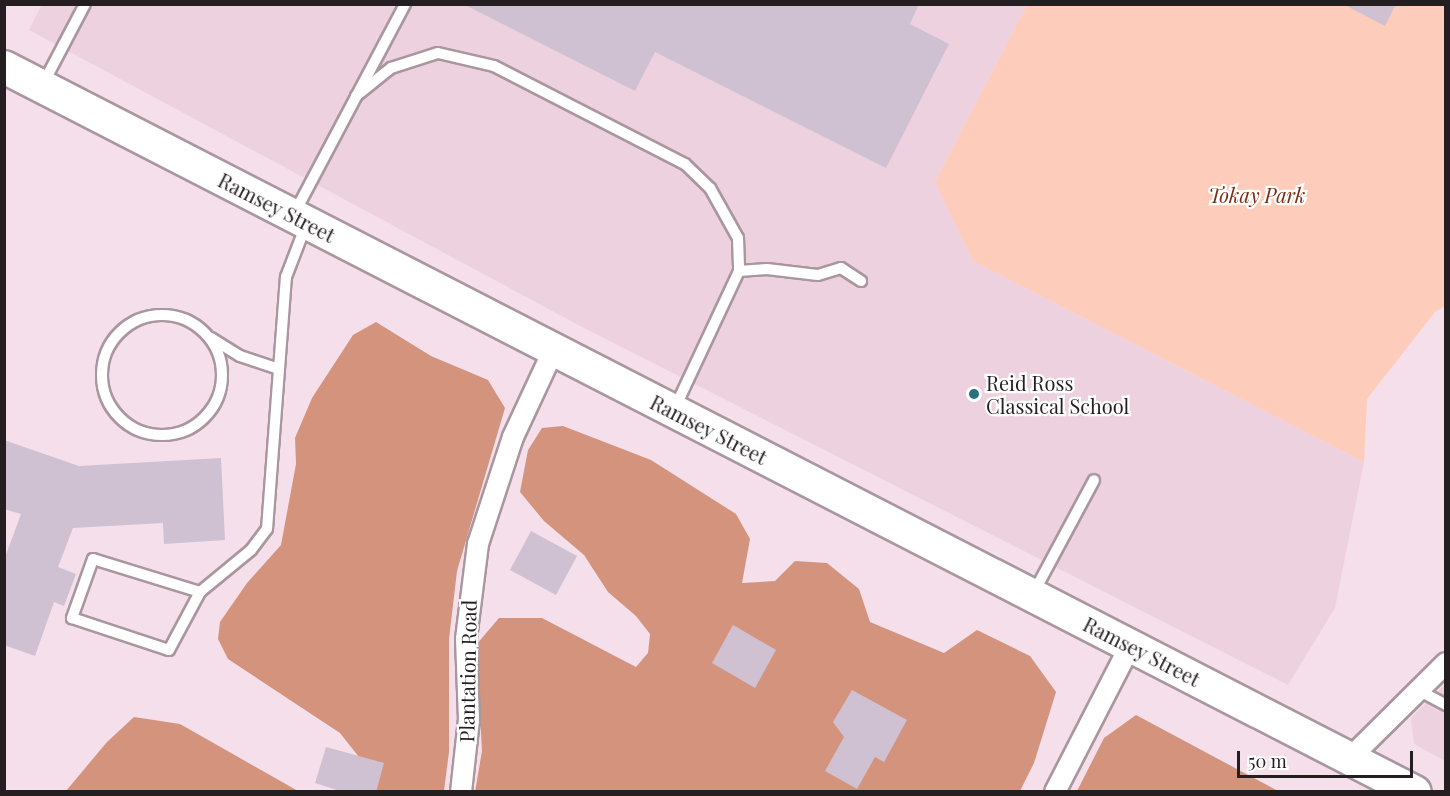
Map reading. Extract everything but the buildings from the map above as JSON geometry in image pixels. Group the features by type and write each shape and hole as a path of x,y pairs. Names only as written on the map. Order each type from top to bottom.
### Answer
{"main road":[{"name":"Ramsey Street","path":"4,67 1350,758 1401,789"}],"street":[{"name":"Plantation Road","path":"461,792 469,720 465,639 478,544 513,437 554,349"},
{"path":"1055,792 1130,646"},
{"path":"1350,758 1446,663"}],"lane":[{"path":"41,86 85,4"},
{"path":"200,592 93,559 72,618 170,650 200,592 251,550 267,529 286,277 300,219 356,96 405,4"},
{"path":"356,96 391,68 438,53 494,66 685,164 710,188 726,211 738,238 739,271 674,411"},
{"path":"739,271 767,269 818,275 840,268 861,280"},
{"path":"208,336 218,353 222,373 220,392 197,424 180,433 160,436 141,432 124,423 111,409 103,391 102,371 106,351 118,334 134,322 153,315 174,316 193,323 208,336 240,356 279,369"},
{"path":"1032,595 1094,480"},
{"path":"1418,690 1446,705"}],"shaded area":[{"name":"Reid Ross Classical School","path":"42,4 1027,5 935,182 973,261 1364,462 1335,608 1288,685 582,327 29,30"},
{"path":"376,322 431,356 488,380 505,408 457,571 449,639 449,752 444,791 360,791 370,771 340,733 228,659 218,639 220,622 247,583 281,545 296,464 295,438 312,398 353,335"},
{"path":"563,426 651,460 736,514 750,539 742,583 775,581 795,561 827,563 859,589 870,622 944,653 977,630 1030,656 1056,692 1034,763 1020,791 475,792 482,751 476,645 499,618 542,618 636,667 648,653 650,634 636,616 608,592 584,555 544,521 520,492 528,450 542,428"},
{"path":"1445,684 1445,761 1414,744 1411,718"},
{"path":"1136,715 1278,791 1077,791 1104,738"},
{"path":"134,717 180,724 298,791 66,791 107,742"}],"green space":[{"name":"Tokay Park","path":"1027,5 1445,5 1445,306 1435,312 1367,399 1364,462 973,261 935,182"}],"place":[{"name":"Reid Ross Classical School","path":"974,394"}]}
